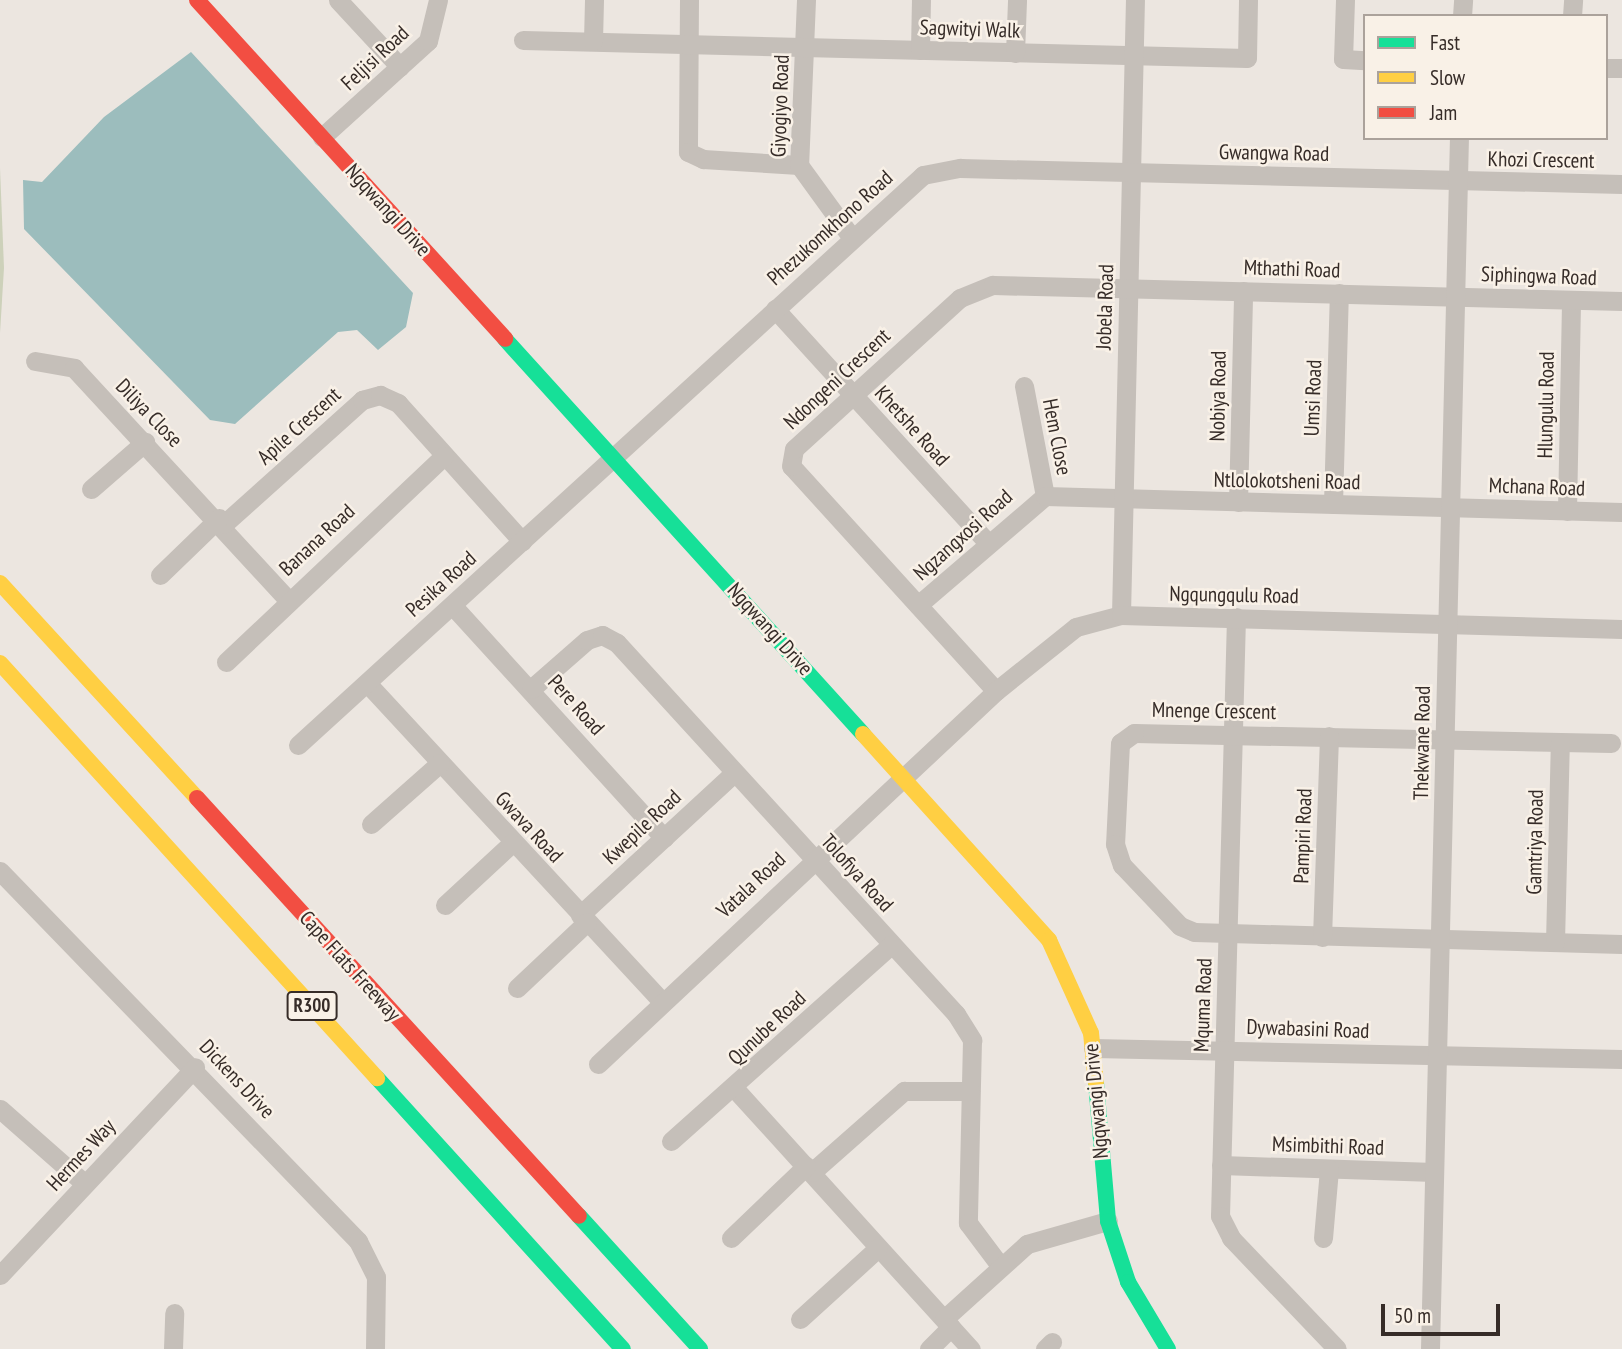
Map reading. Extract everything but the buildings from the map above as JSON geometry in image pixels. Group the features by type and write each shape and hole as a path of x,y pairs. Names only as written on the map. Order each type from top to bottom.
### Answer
{"main road":[{"name":"Ngqwangi Drive","path":"197,0 615,457 1049,940 1093,1048 1108,1221 1128,1282 1168,1349"},
{"name":"Cape Flats Freeway","path":"0,583 700,1349"},
{"name":"R300","path":"0,663 623,1349"}],"street":[{"path":"338,0 400,67"},
{"name":"Feljisi Road","path":"322,137 400,67 434,32 438,0"},
{"path":"593,41 594,0"},
{"path":"689,0 688,152 698,159 799,164"},
{"name":"Giyogiyo Road","path":"806,0 799,164 852,238"},
{"path":"920,50 921,0"},
{"path":"1015,53 1017,0"},
{"name":"Jobela Road","path":"1121,615 1135,0"},
{"name":"Sagwityi Walk","path":"523,40 1247,58 1248,0"},
{"path":"1345,0 1343,59 1363,60"},
{"name":"Thekwane Road","path":"1430,1349 1459,140"},
{"name":"Phezukomkhono Road","path":"615,457 852,238 933,171 1131,172"},
{"name":"Gwangwa Road","path":"1131,172 1458,180"},
{"name":"Khozi Crescent","path":"1458,180 1622,184"},
{"name":"Ndongeni Crescent","path":"996,691 791,466 794,449 960,298 981,288 1128,288"},
{"name":"Mthathi Road","path":"1128,288 1455,297"},
{"name":"Nobiya Road","path":"1238,502 1243,291"},
{"name":"Umsi Road","path":"1333,505 1339,293"},
{"name":"Siphingwa Road","path":"1455,297 1622,301"},
{"name":"Hlungulu Road","path":"1567,511 1571,300"},
{"name":"Khetshe Road","path":"775,309 988,543"},
{"name":"Diliya Close","path":"35,361 74,369 221,521 287,599"},
{"name":"Hem Close","path":"1024,386 1045,496"},
{"name":"Apile Crescent","path":"221,521 373,395 398,403 522,541"},
{"path":"91,489 145,442"},
{"name":"Banana Road","path":"226,662 287,599 444,456"},
{"name":"Pesika Road","path":"298,745 615,457"},
{"name":"Ngzangxosi Road","path":"918,605 1045,496 1122,499"},
{"name":"Ntlolokotsheni Road","path":"1122,499 1450,507"},
{"name":"Mchana Road","path":"1450,507 1622,512"},
{"path":"160,575 221,521"},
{"name":"Pere Road","path":"452,605 664,838"},
{"name":"Ngqungqulu Road","path":"904,778 1057,638 1121,615 1622,629"},
{"name":"Mquma Road","path":"1236,617 1220,1216 1227,1232 1337,1349"},
{"name":"Tolofiya Road","path":"531,689 587,640 610,638 814,858 969,1032 966,1213 971,1230 1000,1267"},
{"name":"Gwava Road","path":"367,682 512,843 660,999"},
{"name":"Mnenge Crescent","path":"1445,740 1233,733 1124,737 1115,844 1122,865 1180,926 1227,936 1622,944"},
{"name":"Pampiri Road","path":"1322,937 1329,736"},
{"path":"1445,740 1611,743"},
{"name":"Gamtriya Road","path":"1555,942 1560,743"},
{"path":"371,824 440,763"},
{"name":"Kwepile Road","path":"517,988 664,838 734,773"},
{"name":"Vatala Road","path":"598,1064 660,999 904,778"},
{"path":"445,905 512,843"},
{"name":"Dickens Drive","path":"0,871 195,1067 367,1252 376,1277 375,1349"},
{"name":"Qunube Road","path":"671,1141 735,1089 891,945"},
{"name":"Dywabasini Road","path":"1093,1048 1622,1059"},
{"name":"Hermes Way","path":"0,1275 195,1067"},
{"path":"735,1089 971,1349"},
{"path":"731,1238 904,1091 970,1091"},
{"path":"0,1109 85,1184"},
{"name":"Msimbithi Road","path":"1221,1165 1434,1172"},
{"path":"1323,1237 1329,1169"},
{"path":"929,1349 948,1323 1000,1267 1038,1239 1108,1221"},
{"path":"800,1319 878,1248"},
{"path":"173,1349 174,1313"}],"green space":[{"path":"0,168 4,268 0,333"}],"water":[{"path":"191,52 413,293 406,327 378,350 357,330 338,332 235,424 210,420 24,229 23,180 42,182 104,117"}],"traffic: fast":[{"path":"505,339 863,734"},
{"path":"377,1078 623,1349"},
{"path":"1096,1083 1108,1221 1128,1282 1168,1349"},
{"path":"579,1216 700,1349"}],"traffic: slow":[{"path":"0,583 197,798"},
{"path":"0,663 377,1078"},
{"path":"863,734 1049,940 1091,1033 1096,1083"}],"traffic: jam":[{"path":"197,0 505,339"},
{"path":"197,798 579,1216"}]}
